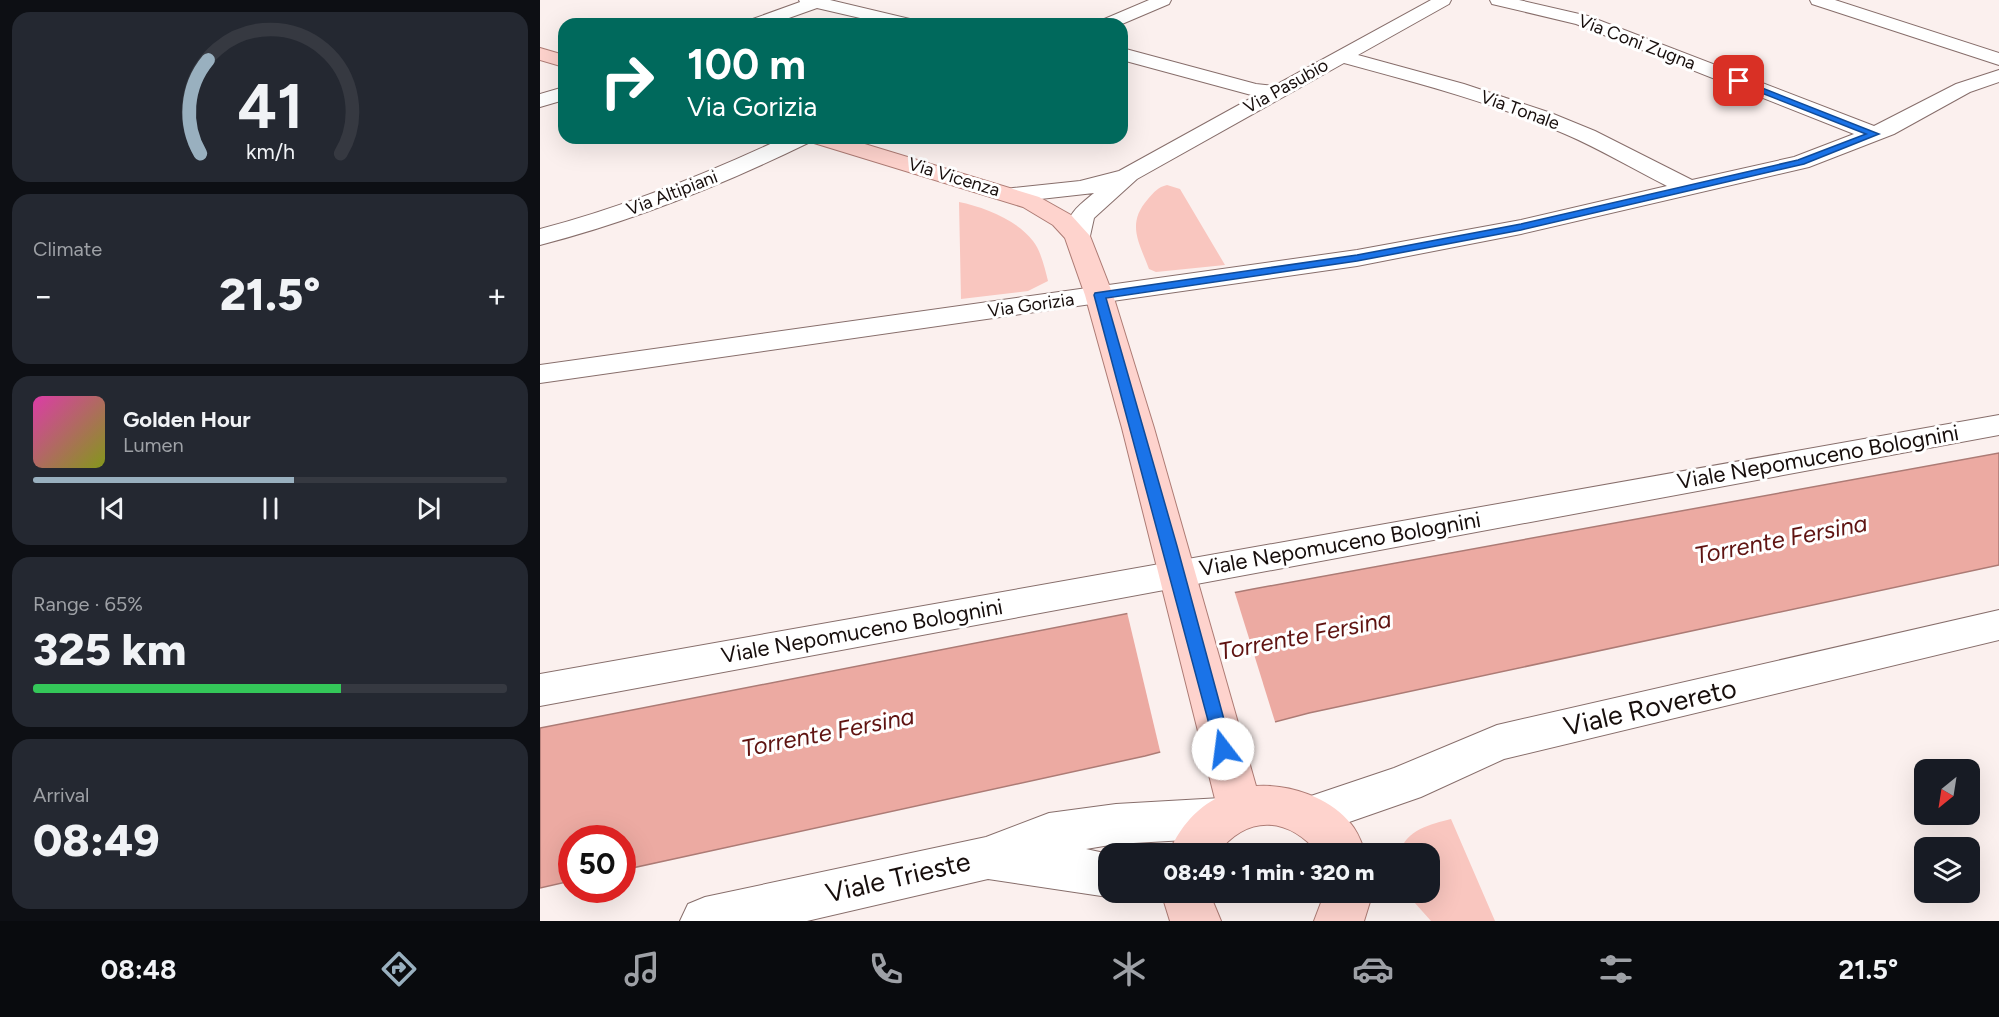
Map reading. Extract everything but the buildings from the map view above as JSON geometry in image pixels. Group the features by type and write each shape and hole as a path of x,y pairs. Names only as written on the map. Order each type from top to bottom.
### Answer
{"main road":[{"path":"540,54 558,59"},
{"name":"Via Vicenza","path":"842,144 1013,195 1048,211 1077,236"},
{"path":"1077,236 1099,295 1223,749 1230,813"},
{"path":"1199,843 1201,836 1230,813 1274,805 1300,811 1309,816 1323,825 1338,843"},
{"path":"1339,921 1345,903"}],"street":[{"path":"1122,18 1163,0"},
{"name":"Via Pasubio","path":"1013,195 1101,185 1130,174 1443,0"},
{"name":"Via Coni Zugna","path":"1498,0 1564,14 1874,134"},
{"path":"1818,0 1999,59"},
{"path":"771,18 815,1 884,18"},
{"path":"1564,14 1589,4"},
{"path":"1128,56 1255,90 1276,92"},
{"name":"Via Tonale","path":"1340,56 1447,84 1570,128 1690,188"},
{"name":"Via Gorizia","path":"540,374 1357,258 1521,227 1801,162 1874,134 1963,88 1999,76"},
{"path":"540,101 558,95"},
{"name":"Via Altipiani","path":"540,237 628,211 680,192 787,144"},
{"name":"Via Pasubio","path":"1077,236 1079,221 1085,213 1130,174"},
{"name":"Viale Nepomuceno Bolognini","path":"540,690 1179,585 1999,425"},
{"name":"Viale Rovereto","path":"1309,816 1405,783 1497,743 1999,626"},
{"name":"Viale Trieste","path":"705,921 986,858 1049,834 1116,824 1230,813"},
{"name":"Viale Trieste","path":"986,858 1098,873"}],"shaded area":[{"path":"1167,185 1180,189 1225,265 1156,272 1149,269 1138,242 1137,217 1152,194"},
{"path":"959,202 979,207 999,216 1026,234 1038,250 1048,281 1028,291 961,299"},
{"path":"1451,819 1495,921 1431,921 1415,903 1440,903 1440,843 1404,843 1413,833"}],"water":[{"name":"Torrente Fersina","path":"1999,453 1999,565 1309,713 1145,756 636,867 636,825 558,825 558,884 540,888 540,728 1253,589"}],"pier":[{"path":"1234,590 1276,725 1161,755 1127,612"}],"route":[{"path":"1223,749 1170,546 1099,295 1357,258 1521,227 1801,162 1874,134 1739,81"}]}
